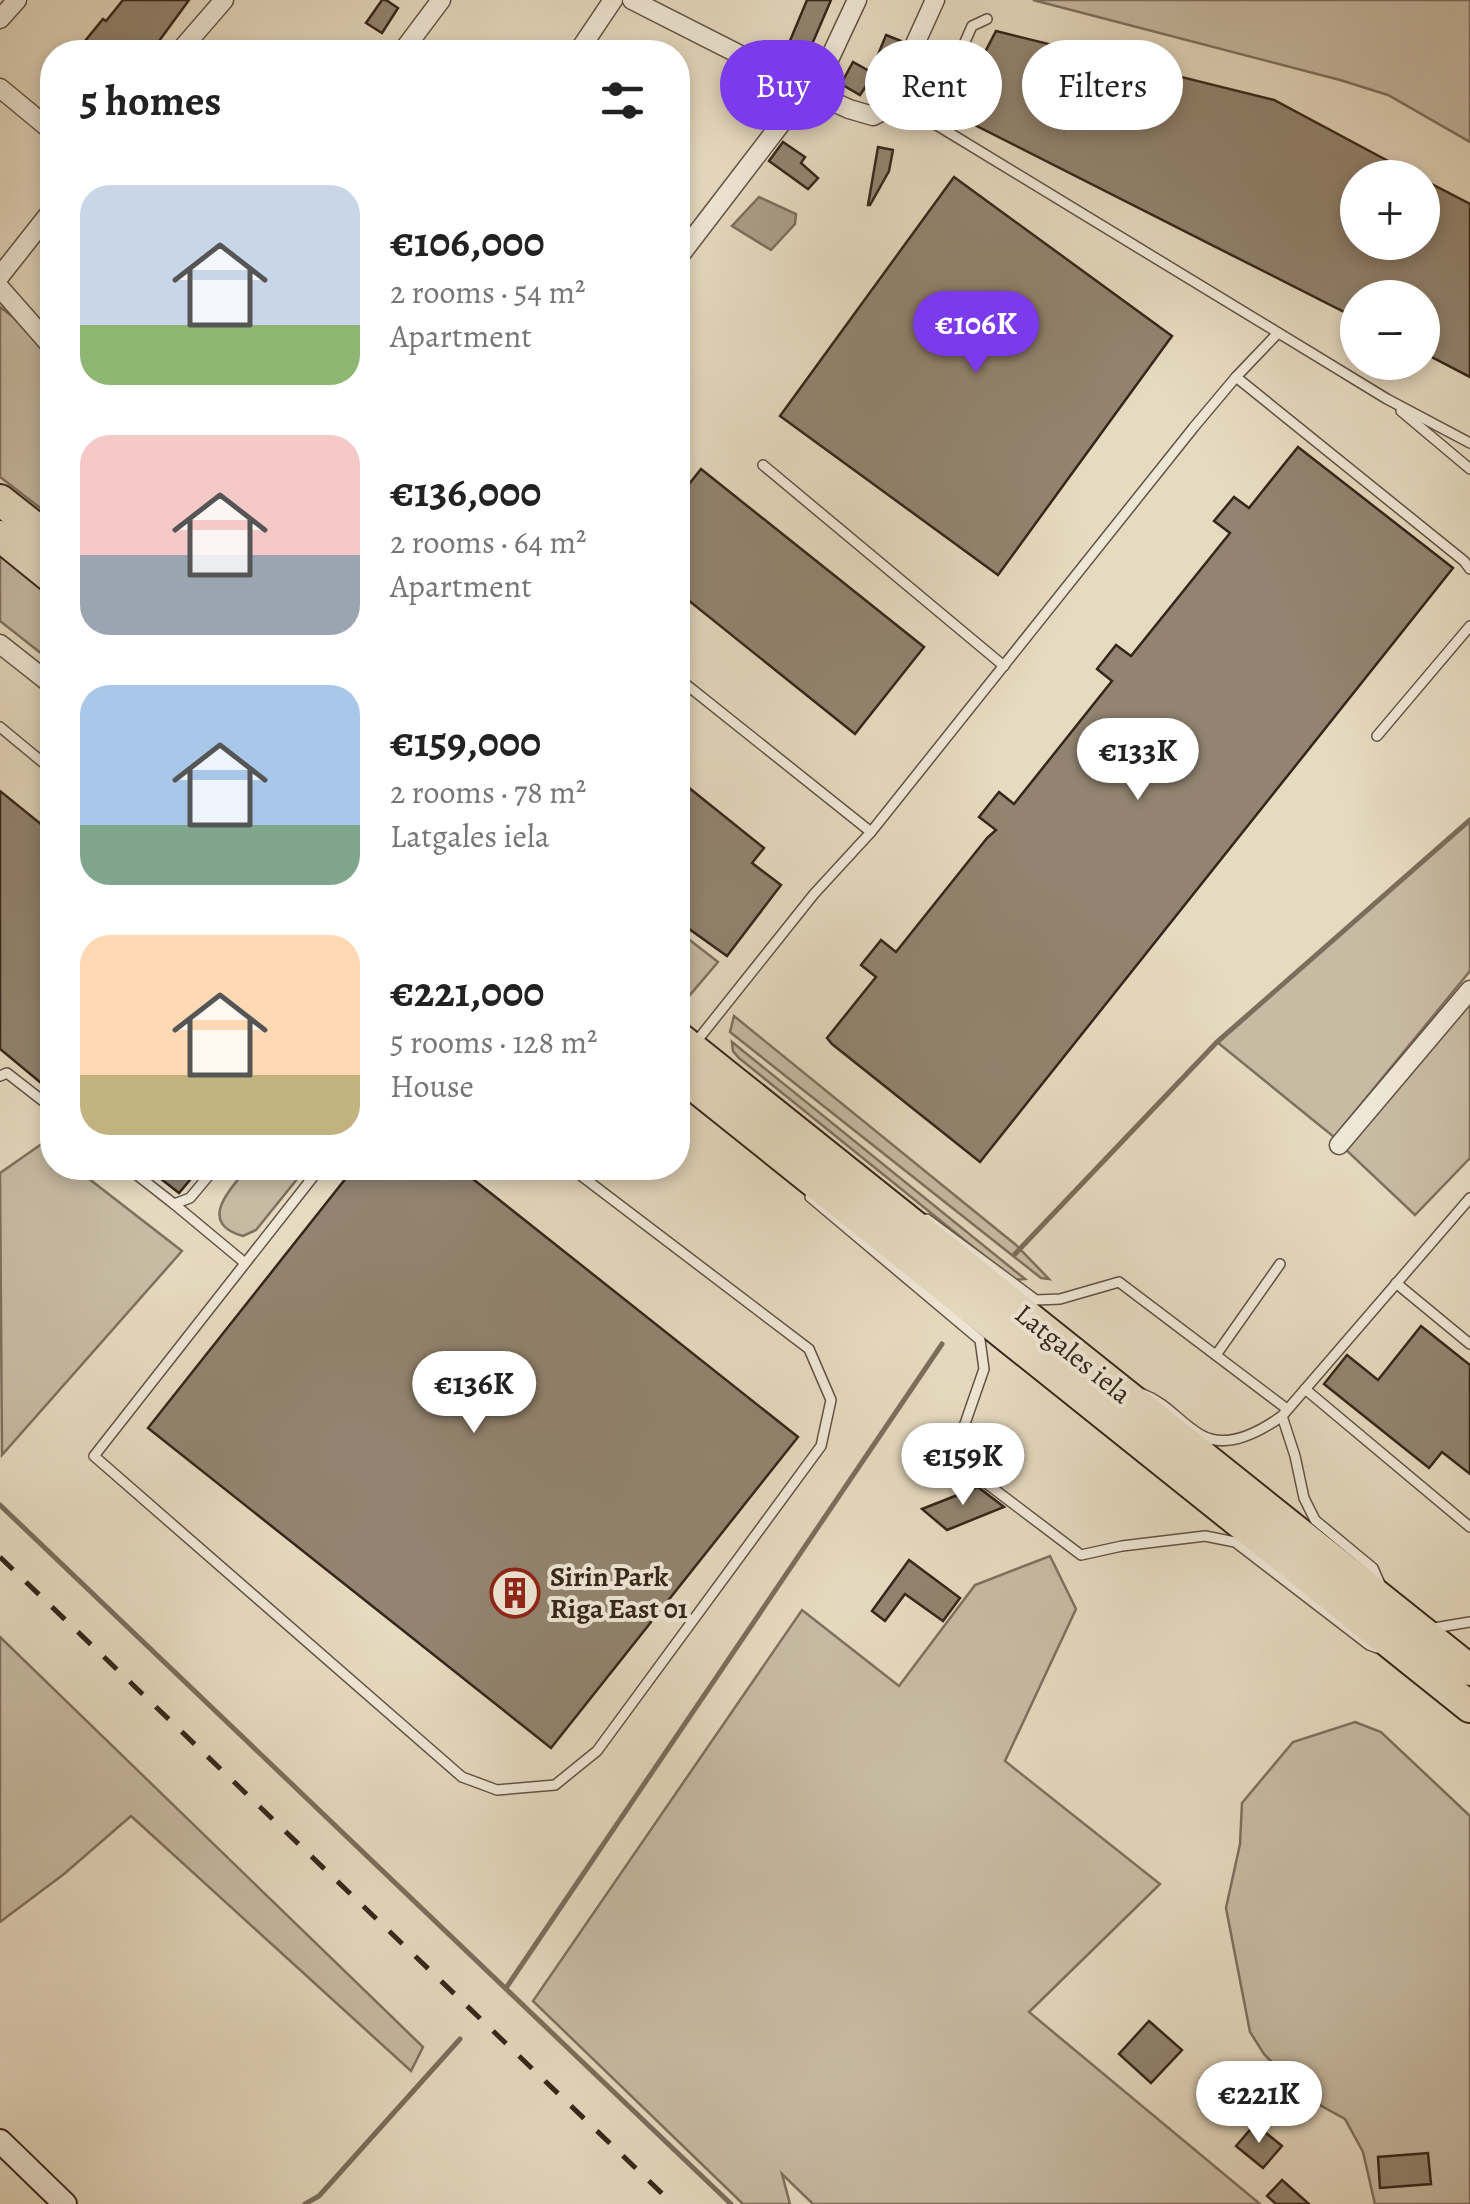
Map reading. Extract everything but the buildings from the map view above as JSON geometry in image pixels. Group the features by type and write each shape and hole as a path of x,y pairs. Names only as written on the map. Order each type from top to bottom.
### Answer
{"highway":[{"path":"0,500 40,532"},
{"path":"0,536 40,568"},
{"name":"Latgales iela","path":"690,1062 887,1204 1391,1607 1414,1643 1470,1707"},
{"name":"Latgales iela","path":"690,1065 792,1166 1414,1643 1470,1670"}],"street":[{"path":"0,19 17,0"},
{"path":"189,40 224,0"},
{"path":"411,40 441,0"},
{"path":"586,40 613,0"},
{"path":"632,0 720,45"},
{"path":"838,40 857,0"},
{"path":"916,40 935,0"},
{"path":"0,88 40,121"},
{"path":"690,242 776,130"},
{"path":"0,276 40,225"},
{"path":"0,288 40,333"},
{"path":"0,644 40,676"},
{"path":"1339,1146 1470,990"},
{"path":"0,2142 65,2204"}],"lane":[{"path":"966,40 972,26 987,20"},
{"path":"945,130 1387,400 1470,443"},
{"path":"690,1045 814,894 872,832 1236,377 1278,333"},
{"path":"1236,377 1470,569"},
{"path":"1387,400 1470,469"},
{"path":"763,465 1004,666"},
{"path":"1377,736 1470,626"},
{"path":"690,688 872,832"},
{"path":"0,727 40,760"},
{"path":"0,1076 7,1073 40,1099"},
{"name":"Latgales iela","path":"792,1166 802,1188 820,1207 980,1340 984,1368 953,1458 1082,1555 1205,1536 1235,1542 1369,1645 1414,1643"},
{"path":"143,1180 245,1263"},
{"path":"174,1204 190,1198 205,1180"},
{"path":"311,1180 94,1456 462,1777 497,1790 555,1785 597,1751 820,1446 831,1400 809,1348 586,1180"},
{"path":"1104,1379 1157,1399 1204,1437 1227,1440 1265,1428 1305,1389 1470,1198"},
{"path":"887,1204 912,1210 940,1226 1036,1300 1060,1299 1119,1282 1216,1355 1284,1412 1304,1498 1316,1520 1373,1568 1391,1607"},
{"path":"1216,1355 1280,1264"},
{"path":"1396,1283 1470,1344"},
{"path":"1305,1389 1470,1527"},
{"path":"1414,1643 1470,1622"}],"shaded area":[{"path":"1033,0 1470,0 1470,142 1388,95"},
{"path":"759,197 796,214 795,224 771,250 732,226"},
{"path":"0,307 40,338 40,508 0,477"},
{"path":"0,556 40,588 40,653 0,621"},
{"path":"1470,820 1470,971 1334,1137 1217,1042"},
{"path":"690,940 718,962 690,995"},
{"path":"1470,1002 1470,1158 1415,1215 1344,1148"},
{"path":"734,1016 1016,1245 1049,1279 1041,1278 730,1032"},
{"path":"732,1042 1025,1279 1014,1280 739,1058"},
{"path":"40,1145 40,1180 90,1180 182,1251 2,1455 0,1173"},
{"path":"239,1180 296,1180 256,1230 243,1236 222,1223 219,1214"},
{"path":"1050,1556 1076,1609 1005,1761 1160,1884 1029,2012 1260,2204 813,2204 782,2174 790,2204 743,2204 533,2001 802,1610 899,1686 975,1585"},
{"path":"0,1637 423,2047 411,2071 131,1816 0,1922"},
{"path":"1355,1722 1381,1732 1470,1816 1470,2204 1375,2204 1363,2152 1345,2119 1305,2097 1264,2054 1250,2032 1226,1908 1240,1844 1242,1803 1293,1742"}],"waterway":[{"path":"1015,1254 1217,1042 1470,820"},
{"path":"506,1988 942,1344"},
{"path":"0,1505 731,2204"},
{"path":"305,2204 319,2196 460,2039"}],"railway":[{"path":"0,1557 673,2204"}],"place":[{"name":"Sirin Park Riga East 01","path":"515,1593"}]}
